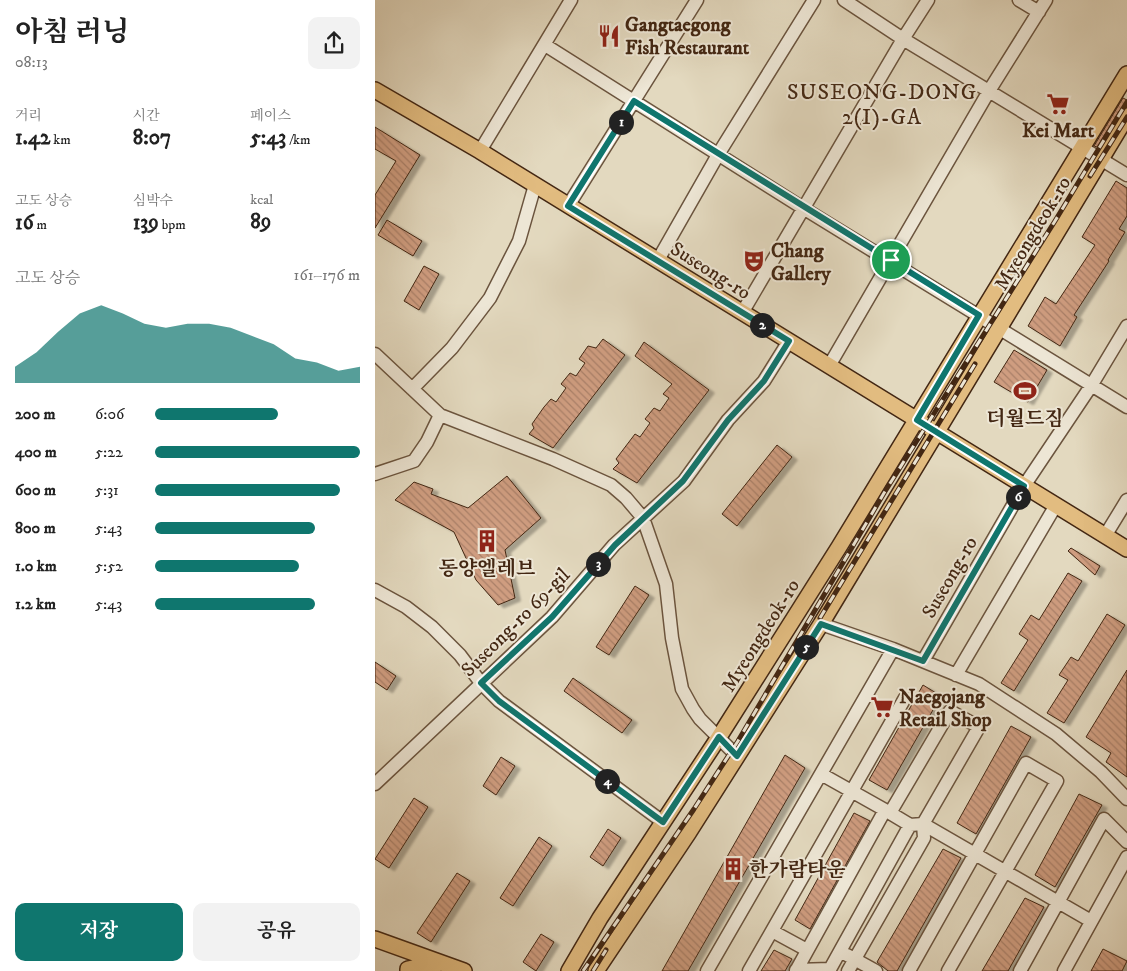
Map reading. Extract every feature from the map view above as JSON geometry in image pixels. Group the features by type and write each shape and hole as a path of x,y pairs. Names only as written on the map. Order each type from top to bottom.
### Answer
{"main road":[{"name":"Myeongdeok-ro","path":"569,971 600,918 719,737 917,420 1127,74"},
{"name":"Suseong-ro","path":"375,90 535,185 1127,549"},
{"name":"Myeongdeok-ro","path":"596,971 689,832 821,624 1127,116"},
{"path":"375,939 464,971"},
{"path":"408,971 408,969 417,967 433,971"}],"street":[{"path":"480,152 571,0"},
{"path":"568,206 697,0"},
{"path":"657,260 719,154 814,0"},
{"path":"844,0 1127,176"},
{"path":"742,313 927,0"},
{"path":"1019,0 1039,12"},
{"path":"829,366 989,91 1046,0"},
{"path":"545,44 803,208 891,260 1127,407"},
{"path":"412,389 452,348 490,298 519,241 535,185"},
{"path":"1024,486 1091,386 1127,326"},
{"name":"Suseong-ro 69-gil","path":"375,784 552,617 615,545 683,481 728,420 764,381 789,341"},
{"path":"375,354 440,415 553,459 611,485 626,498 643,518 666,584 675,663 682,689 693,709 737,756"},
{"path":"375,474 414,461 427,442 440,415"},
{"name":"Suseong-ro","path":"923,661 1024,486"},
{"path":"1105,536 1127,500"},
{"path":"956,675 1057,506"},
{"path":"375,590 406,608 431,626 460,655 481,683 499,701 663,822"},
{"path":"821,624 893,649 979,684 1056,734 1101,772 1127,799"},
{"path":"707,971 893,649"},
{"path":"749,971 905,698"},
{"path":"950,711 979,727 916,824 829,970 796,970 888,812 950,711"},
{"path":"909,971 1027,763 1057,781 948,971"},
{"path":"821,774 888,812 916,824 974,854 1091,921"},
{"path":"1020,971 1104,820 1127,842"},
{"path":"848,971 924,838 916,824"},
{"path":"1064,971 1127,857"},
{"path":"772,931 807,950"},
{"path":"840,951 876,971"}],"building":[{"path":"1123,98 1127,100 1127,107 1119,111 1097,147 1094,146"},
{"path":"375,127 420,155 375,228 375,195 396,161 375,149"},
{"path":"1116,181 1127,188 1127,216 1119,229 1125,232 1109,261 1074,315 1077,317 1060,346 1028,326 1045,297 1056,304 1095,245 1082,237"},
{"path":"387,220 422,241 413,256 378,235"},
{"path":"424,266 439,274 419,310 404,301"},
{"path":"603,339 625,355 553,448 529,434 534,428 532,424 544,407 551,399 556,402 566,388 561,384 570,373 576,376 585,363 579,359 588,346 596,348"},
{"path":"644,342 709,390 637,483 613,469 619,463 616,459 635,434 640,437 650,423 645,419 654,408 660,411 669,398 663,394 672,384 635,356"},
{"path":"1014,350 1047,370 1028,402 994,382"},
{"path":"777,445 792,457 737,526 722,514"},
{"name":"동양엘레브","path":"507,476 541,518 505,550 515,598 498,605 476,580 454,532 395,500 414,482 433,489 431,494 468,508"},
{"path":"1071,548 1100,566 1095,575 1068,551"},
{"path":"1068,573 1082,581 1014,691 1001,683 1028,640 1019,634 1031,615 1039,620"},
{"path":"635,586 649,595 609,655 596,647"},
{"path":"1107,614 1125,625 1064,723 1047,713 1068,680 1059,675 1071,657 1078,661"},
{"path":"375,662 396,676 387,690 375,682"},
{"path":"1127,670 1127,777 1106,762 1111,753 1086,737"},
{"path":"573,678 632,720 622,733 564,691"},
{"path":"923,685 941,696 887,790 869,780"},
{"path":"1011,726 1031,737 976,834 957,823"},
{"name":"한가람타운","path":"785,755 805,768 688,971 662,971"},
{"path":"501,757 515,766 496,795 483,786"},
{"path":"1079,794 1102,805 1055,887 1035,875"},
{"path":"414,798 428,807 389,868 375,859"},
{"path":"854,813 870,821 810,929 795,920"},
{"path":"608,829 621,838 603,866 590,857"},
{"path":"539,837 552,846 513,906 500,898"},
{"path":"943,849 961,858 897,971 888,971 877,962"},
{"path":"457,873 470,881 431,942 417,933"},
{"path":"1025,898 1044,907 1008,971 982,971"},
{"path":"541,934 554,942 536,971 523,962"},
{"path":"1103,949 1127,961 1122,971 1091,971"},
{"path":"774,950 792,959 785,971 761,971"}],"railway":[{"path":"583,971 694,809 738,741 884,493 1055,221 1127,102"},
{"path":"1090,176 1127,117"},
{"path":"820,618 975,364"},
{"path":"593,971 606,950"}],"place":[{"name":"Gangtaegong Fish Restaurant","path":"609,36"},
{"name":"Kei Mart","path":"1058,104"},
{"name":"Chang Gallery","path":"754,261"},
{"name":"더월드짐","path":"1025,391"},
{"name":"동양엘레브","path":"487,541"},
{"name":"Naegojang Retail Shop","path":"882,707"},
{"name":"한가람타운","path":"733,869"}],"district":[{"name":"SUSEONG-DONG 2(I)-GA","path":"882,104"}],"route":[{"path":"634,101 803,208 891,260 979,315 917,420 1024,486 923,661 821,624 737,756 719,737 663,822 499,701 481,683 552,617 615,545 683,481 728,420 764,381 789,341 568,206 634,101"}]}
